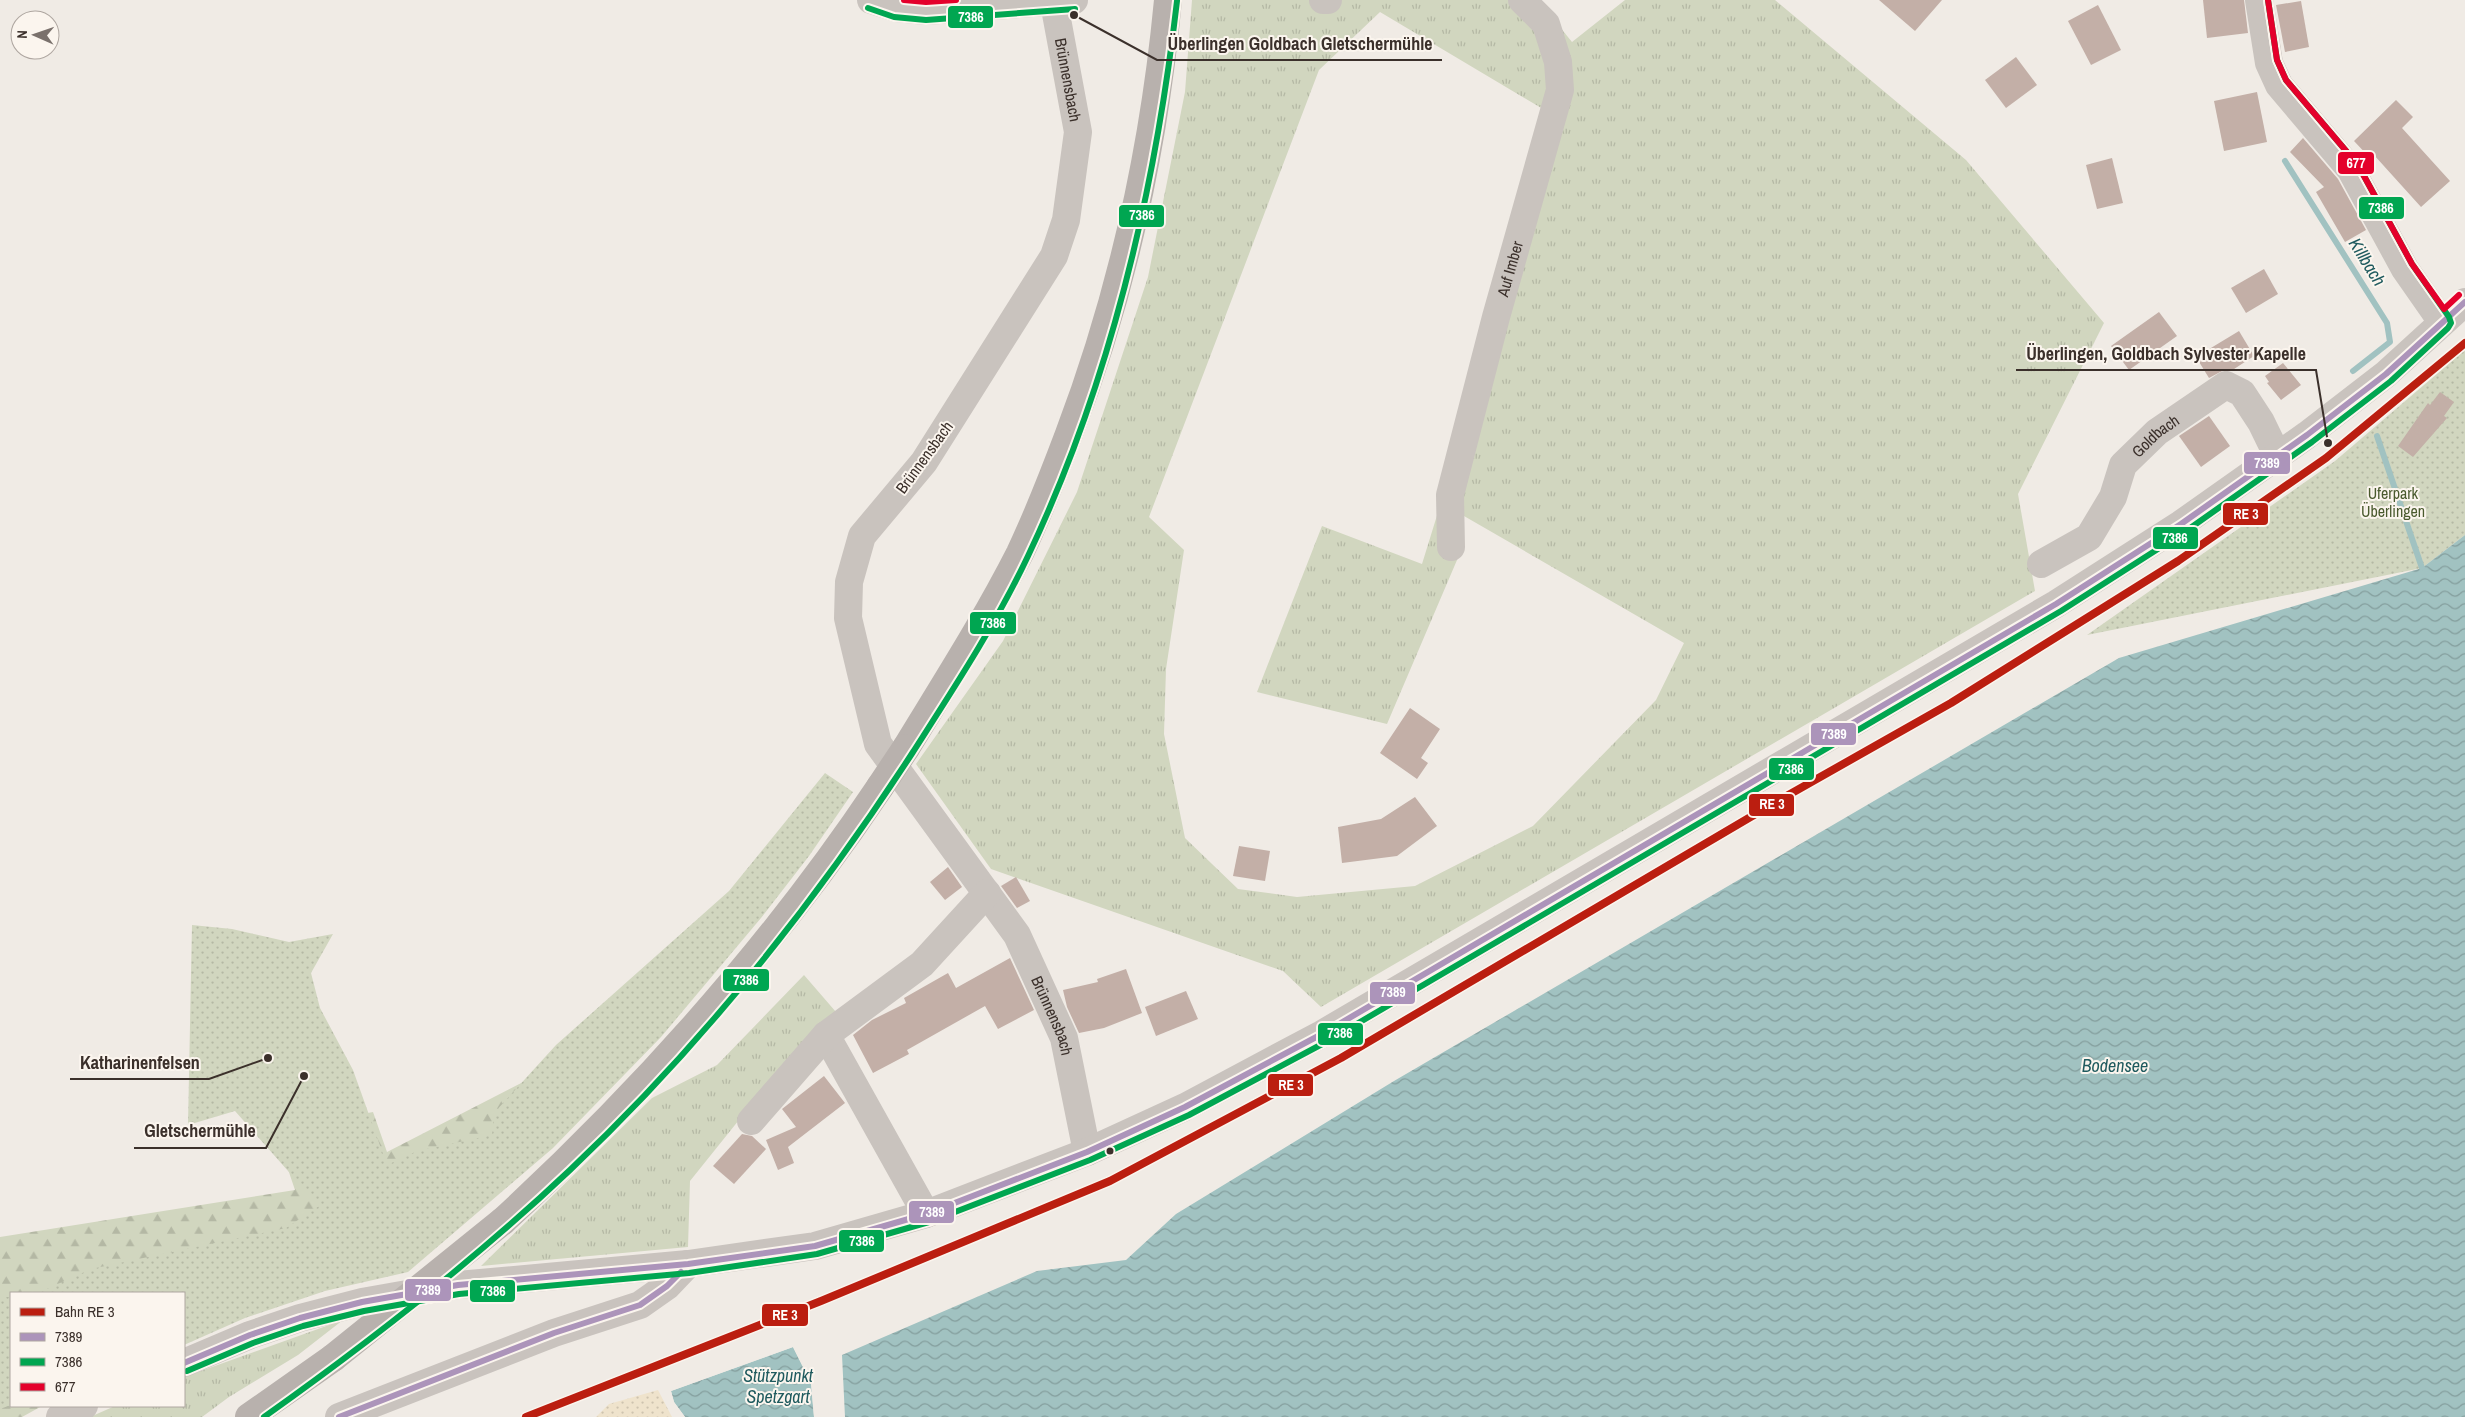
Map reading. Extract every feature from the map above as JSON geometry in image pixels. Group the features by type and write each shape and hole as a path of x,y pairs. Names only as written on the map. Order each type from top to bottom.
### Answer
{"main road":[{"path":"249,1417 333,1358 503,1221 647,1080 718,999 799,901 906,748 968,647 1020,553 1054,473 1085,391 1112,308 1133,224 1151,138 1168,0"}],"street":[{"path":"872,0 896,8 926,11 1064,2"},
{"path":"1323,0 1328,0"},
{"name":"Auf Imber","path":"1451,547 1450,495 1496,317 1560,90 1558,62 1546,24 1522,0"},
{"path":"2259,0 2268,63 2279,85 2351,170 2405,269 2442,322"},
{"name":"Brünnensbach","path":"1064,2 1078,132 1066,220 1054,256 924,462 862,536 849,582 848,618 878,744 1017,935 1064,1038 1087,1152"},
{"path":"185,1363 250,1335 292,1320 362,1302 458,1285 688,1264 815,1246 926,1214 1087,1152 1185,1107 1322,1034 2007,633 2181,524 2278,457 2386,374 2465,302"},
{"name":"Goldbach","path":"2041,564 2089,537 2113,497 2123,465 2157,432 2226,385 2242,392 2261,422 2278,457"},
{"path":"751,1121 826,1035 922,964 987,893"},
{"path":"826,1035 926,1214"},
{"path":"338,1417 554,1333 640,1306 667,1286 688,1264"},
{"path":"60,1417 82,1407"}],"green space":[{"path":"1192,0 1538,0 1572,42 1625,0 1775,0 1966,160 2104,323 2018,494 2035,591 1321,1007 1283,971 991,869 916,764 1003,641 1077,492 1148,277 1185,92","holes":["1380,12 1543,109 1439,509 1422,564 1322,526 1257,692 1387,724 1460,553 1464,516 1684,643 1656,700 1533,826 1415,886 1297,897 1238,889 1185,838 1164,734 1166,669 1184,550 1149,517 1319,70"]},
{"name":"Uferpark Überlingen","path":"2465,350 2465,535 2422,568 2087,635 2335,461"},
{"path":"825,773 853,792 809,856 761,918 661,1037 553,1148 408,1272 325,1291 245,1318 185,1345 185,1292 40,1292 91,1269 286,1228 319,1206 235,1111 188,1125 192,925 232,929 289,942 333,934 311,973 320,1008 353,1070 387,1165 417,1151 492,1135 494,1113 556,1045 729,891"},
{"path":"804,975 836,1012 783,1065 690,1181 688,1247 481,1266 652,1098 717,1065"},
{"path":"535,1076 525,1159 185,1293 10,1292 10,1407 40,1407 22,1417 0,1417 0,1237 295,1190 275,1131 373,1112 387,1152"},
{"path":"0,1297 10,1297 10,1405 0,1409"},
{"path":"343,1320 298,1355 229,1397 202,1417 90,1417 113,1407 185,1407 185,1377"}],"sand":[{"path":"658,1390 672,1417 596,1417 609,1404"}],"water":[{"name":"Bodensee","path":"2465,535 2465,1417 845,1417 842,1355 1037,1271 1126,1260 1176,1214 1394,1081 2119,658 2422,568"},
{"name":"Stützpunkt Spetzgart","path":"793,1347 811,1383 814,1417 685,1417 674,1402 671,1391"}],"pier":[{"path":"793,1345 813,1383 817,1417 814,1417 811,1383 793,1347 671,1391 674,1402 685,1417 682,1417 671,1403 670,1389"}],"building":[{"path":"1879,0 1942,0 1915,31"},
{"path":"2203,0 2244,0 2248,33 2207,38"},
{"path":"2301,1 2309,47 2285,52 2276,5"},
{"path":"2098,5 2121,50 2091,65 2068,21"},
{"path":"2016,57 2037,85 2006,108 1985,80"},
{"path":"2257,92 2267,142 2224,151 2214,101"},
{"path":"2396,100 2413,117 2402,128 2450,181 2421,207 2374,155 2370,158 2354,141"},
{"path":"2303,138 2338,179 2366,230 2345,242 2316,192 2324,187 2290,152"},
{"path":"2112,158 2123,203 2097,209 2086,165"},
{"path":"2264,269 2278,294 2246,313 2231,288"},
{"path":"2159,312 2177,336 2129,370 2111,346"},
{"path":"2239,331 2254,356 2231,371 2224,370 2209,378 2196,357"},
{"path":"2283,363 2301,385 2281,400 2267,383 2269,382 2265,376"},
{"path":"2440,392 2454,402 2444,416 2447,418 2413,457 2398,446 2428,403 2430,405"},
{"path":"2209,416 2230,446 2201,467 2179,436"},
{"path":"1410,708 1440,729 1421,758 1428,763 1417,779 1380,753"},
{"path":"1415,797 1437,826 1397,856 1342,863 1338,827 1381,819"},
{"path":"1239,846 1270,851 1265,881 1233,876"},
{"path":"948,867 962,887 945,900 930,882"},
{"path":"1016,877 1030,901 1017,908 1001,886"},
{"path":"1010,958 1034,1010 998,1029 985,1006 907,1050 909,1054 873,1073 853,1035 872,1020 906,1003 904,998 948,973 956,988"},
{"path":"1126,969 1142,1013 1104,1028 1079,1033 1067,1007 1063,990 1098,982 1097,979"},
{"path":"1186,991 1198,1019 1156,1036 1145,1007"},
{"path":"824,1076 845,1103 788,1147 794,1163 778,1170 766,1140 796,1127 782,1109"},
{"path":"742,1134 752,1136 766,1149 734,1184 713,1166"}],"waterway":[{"name":"Killbach","path":"2285,161 2387,323 2390,342 2353,371"},
{"name":"Killbach","path":"2377,436 2422,568"}],"transit line":[{"name":"677","path":"904,0 926,2 956,0"},
{"name":"7386","path":"187,1371 253,1343 303,1326 364,1311 459,1294 689,1273 817,1254 929,1222 1090,1160 1189,1115 1326,1042 2061,611 2186,531 2312,442 2391,381 2448,328 2451,323 2449,317 2412,264 2358,165 2286,80 2277,60 2268,0"},
{"name":"677","path":"2268,0 2277,60 2286,80 2358,165 2412,264 2444,309 2459,295"},
{"name":"7386","path":"264,1417 344,1359 460,1268 570,1170 665,1074 754,971 796,918 875,808 944,704 974,656 1028,556 1057,490 1106,354 1142,214 1168,73 1177,1"},
{"name":"7386","path":"868,8 894,17 926,20 1075,9"},
{"name":"7389","path":"185,1363 250,1335 300,1318 362,1302 458,1285 688,1264 815,1246 926,1214 1087,1152 1185,1107 1322,1034 2056,604 2181,524 2307,435 2386,374 2465,302"},
{"path":"526,1417 821,1301 1110,1181 1341,1058 1776,802 1951,703 2178,561 2326,458 2465,343"},
{"name":"7389","path":"339,1417 554,1333 640,1305 667,1286 681,1272"}],"place":[{"name":"Überlingen Goldbach Gletschermühle","path":"1074,15"},
{"name":"Überlingen, Goldbach Sylvester Kapelle","path":"2328,443"},
{"name":"Katharinenfelsen","path":"268,1058"},
{"name":"Gletschermühle","path":"304,1076"}]}
